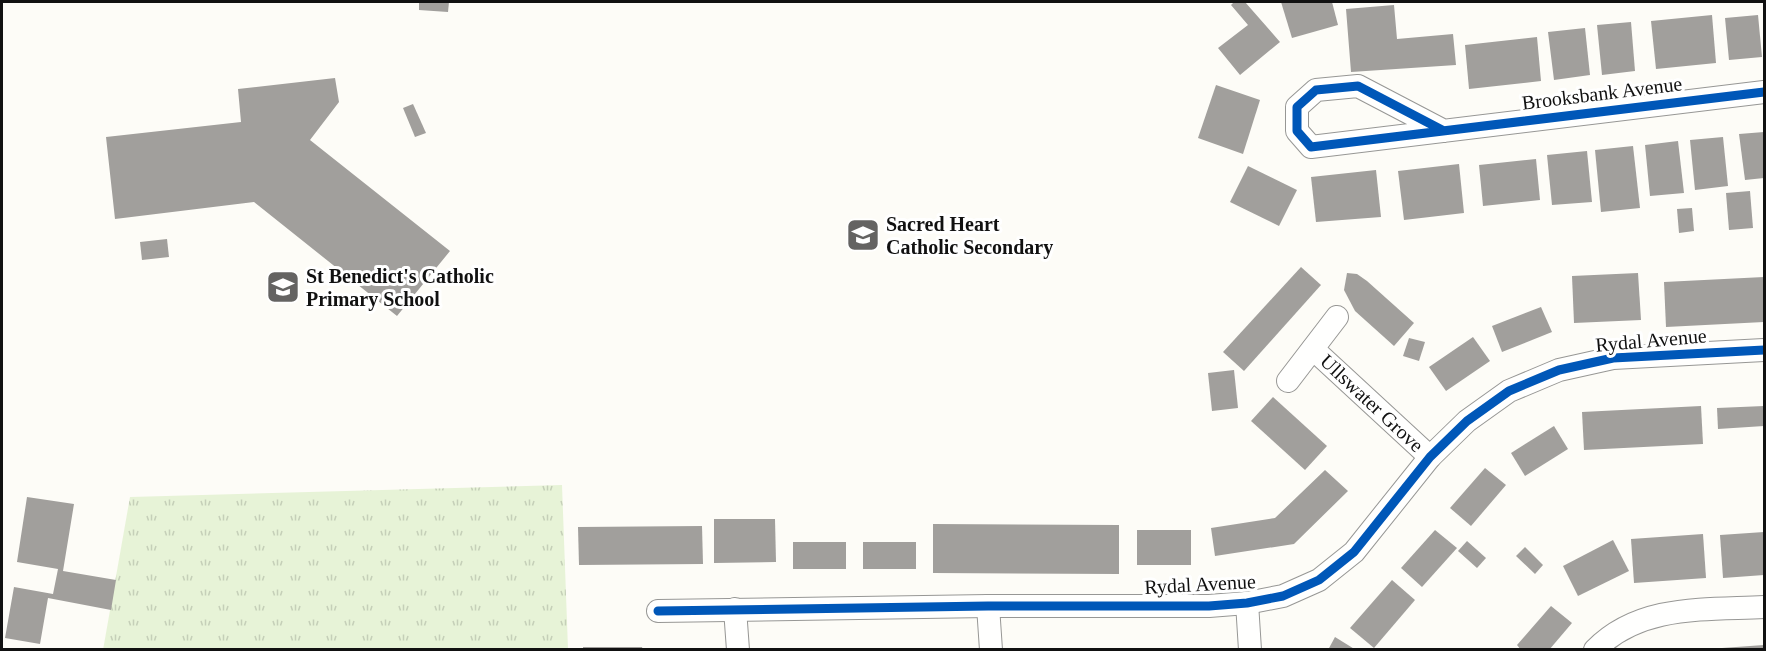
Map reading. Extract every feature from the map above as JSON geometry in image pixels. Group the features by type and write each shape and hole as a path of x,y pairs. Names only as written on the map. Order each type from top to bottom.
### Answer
{"street":[{"name":"Brooksbank Avenue","path":"1444,130 1359,86 1316,90 1298,107 1298,130 1311,147 1764,92"},
{"name":"Ullswater Grove","path":"1288,381 1337,317"},
{"name":"Ullswater Grove","path":"1313,349 1430,457"},
{"name":"Rydal Avenue","path":"658,611 988,606 1209,606 1247,603 1283,596 1319,580 1354,552 1430,457 1467,421 1509,391 1559,370 1613,358 1764,350"},
{"path":"1247,603 1250,650"},
{"path":"988,606 991,650"},
{"path":"1595,650 1606,639 1629,624 1664,613 1764,607"},
{"path":"735,609 738,650"}],"green space":[{"path":"562,485 568,649 103,650 130,497"}],"building":[{"path":"419,2 449,2 448,12 419,10"},
{"path":"1234,2 1245,2 1280,42 1240,75 1218,48 1248,25 1231,5"},
{"path":"1281,2 1332,2 1338,25 1292,38"},
{"path":"1394,5 1397,39 1453,34 1456,65 1351,72 1346,9"},
{"path":"1712,15 1716,63 1656,69 1651,21"},
{"path":"1758,15 1762,57 1729,60 1725,18"},
{"path":"1631,22 1635,71 1602,75 1597,25"},
{"path":"1585,28 1590,75 1554,80 1548,32"},
{"path":"1537,37 1541,81 1469,89 1465,45"},
{"path":"335,78 339,102 310,140 450,251 397,316 254,202 115,219 106,137 241,122 238,89"},
{"path":"1216,85 1260,100 1243,154 1198,138"},
{"path":"413,104 426,133 415,137 403,108"},
{"path":"1764,132 1764,178 1745,180 1739,134"},
{"path":"1723,137 1728,186 1695,190 1690,140"},
{"path":"1678,141 1684,193 1650,196 1645,145"},
{"path":"1633,146 1640,208 1601,212 1595,150"},
{"path":"1587,151 1592,202 1552,205 1547,155"},
{"path":"1536,159 1540,200 1483,206 1479,165"},
{"path":"1459,164 1464,213 1404,220 1398,171"},
{"path":"1248,166 1297,190 1279,226 1230,202"},
{"path":"1376,170 1381,217 1316,222 1311,177"},
{"path":"1750,191 1753,228 1729,230 1726,193"},
{"path":"1692,208 1694,231 1679,233 1677,209"},
{"path":"167,239 169,257 142,260 140,242"},
{"path":"1301,267 1321,285 1244,371 1223,352"},
{"path":"1347,273 1357,274 1367,281 1414,323 1394,346 1355,311 1344,290"},
{"path":"1638,273 1641,320 1574,323 1572,276"},
{"path":"1764,277 1764,322 1666,327 1664,282"},
{"path":"1541,307 1552,332 1502,352 1492,326"},
{"path":"1473,337 1490,361 1446,391 1429,367"},
{"path":"1409,338 1425,342 1419,361 1403,356"},
{"path":"1234,370 1238,408 1212,411 1208,373"},
{"path":"1273,397 1327,446 1305,470 1251,421"},
{"path":"1701,406 1703,444 1584,450 1582,412"},
{"path":"1764,406 1764,426 1718,429 1717,408"},
{"path":"1554,426 1568,449 1525,476 1511,453"},
{"path":"1485,468 1506,485 1471,526 1450,508"},
{"path":"1325,470 1348,491 1294,544 1215,556 1211,528 1275,518"},
{"path":"27,497 74,504 63,571 116,580 111,610 48,598 40,644 5,638 14,587 53,594 58,569 17,562"},
{"path":"714,519 775,519 776,562 714,563"},
{"path":"933,524 1119,525 1119,574 933,573"},
{"path":"702,526 703,564 579,565 578,527"},
{"path":"1137,530 1191,530 1191,565 1137,565"},
{"path":"1435,530 1457,548 1422,587 1401,568"},
{"path":"1764,532 1764,575 1723,578 1720,535"},
{"path":"1703,534 1706,578 1634,583 1631,539"},
{"path":"1613,540 1629,571 1578,596 1563,566"},
{"path":"1467,541 1486,558 1477,568 1458,551"},
{"path":"793,542 846,542 846,569 793,569"},
{"path":"863,542 916,542 916,569 863,569"},
{"path":"1525,547 1543,565 1535,574 1516,556"},
{"path":"1392,580 1415,600 1374,648 1350,628"},
{"path":"1551,606 1572,623 1549,650 1521,650 1517,645"},
{"path":"1335,637 1356,650 1328,650"},
{"path":"1764,645 1764,650 1722,650 1722,648"},
{"path":"583,647 642,647 643,650 583,650"}],"cycle path":[{"path":"1444,131 1358,86 1316,90 1297,107 1297,131 1311,147 1764,92"},
{"path":"658,611 988,606 1209,606 1247,603 1283,596 1319,580 1354,552 1430,457 1467,421 1509,391 1559,370 1613,358 1764,350"}],"place":[{"name":"Sacred Heart Catholic Secondary","path":"863,235"},
{"name":"St Benedict's Catholic Primary School","path":"283,287"}]}
